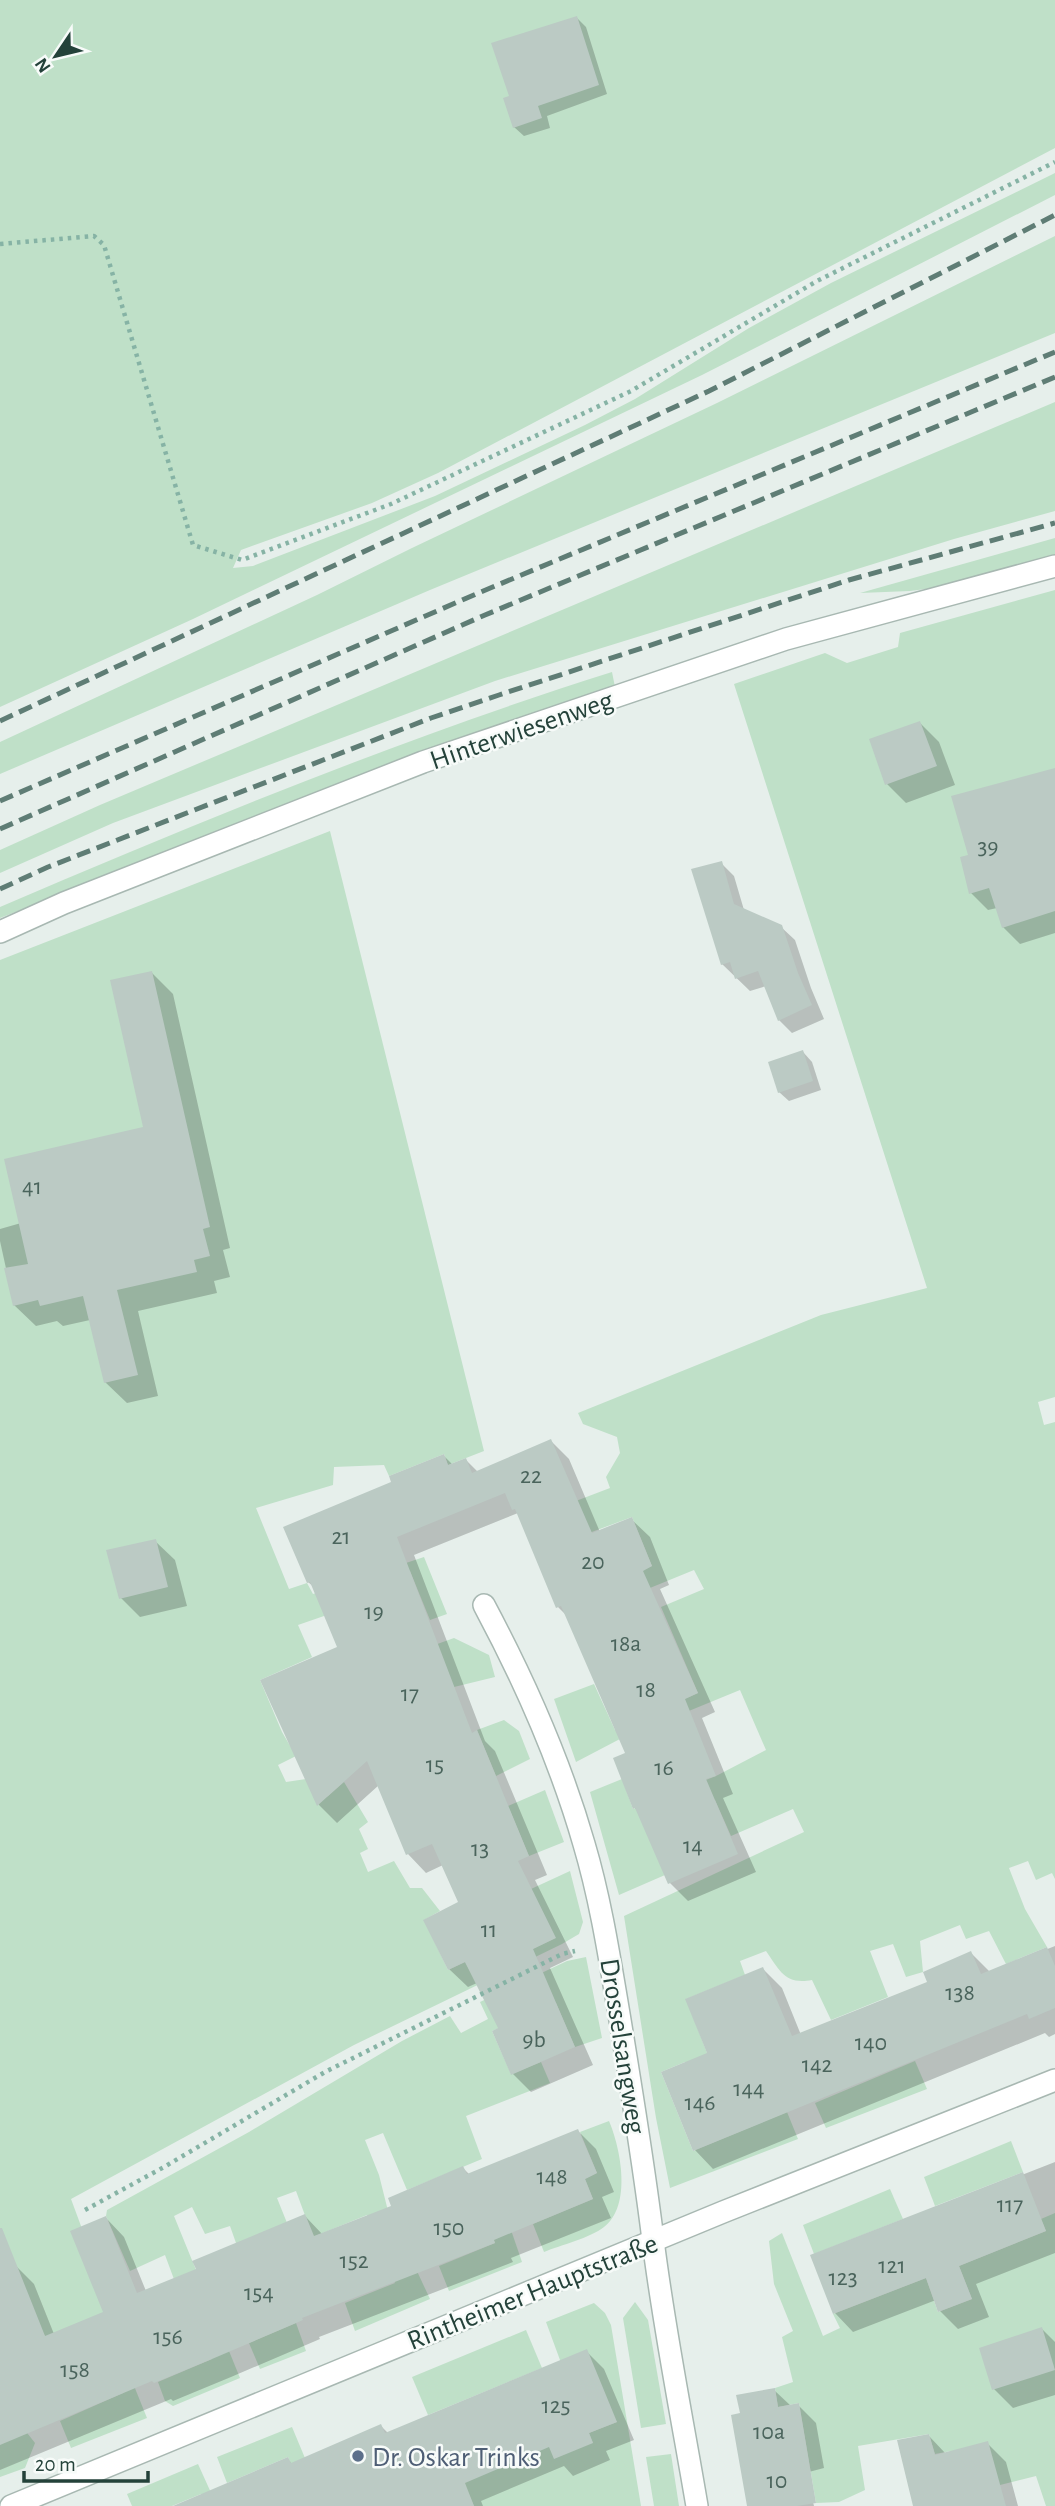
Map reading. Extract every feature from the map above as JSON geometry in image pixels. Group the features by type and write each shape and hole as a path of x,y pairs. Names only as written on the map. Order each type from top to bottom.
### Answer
{"street":[{"name":"Hinterwiesenweg","path":"0,932 64,903 424,762 786,639 1055,566"},
{"name":"Drosselsangweg","path":"484,1605 507,1648 563,1783 584,1843 607,1944 697,2506"},
{"name":"Rintheimer Hauptstraße","path":"11,2506 1055,2080"}],"path":[{"path":"0,244 94,236 104,245 193,545 242,560 391,504 631,391 817,281 1055,162"},
{"path":"85,2210 324,2072 562,1954 607,1944"}],"green space":[{"path":"0,0 1055,0 1055,148 438,473 372,503 241,550 233,568 253,566 435,496 585,425 635,399 749,328 831,283 1055,173 1055,195 702,375 193,619 0,707"},
{"path":"1055,236 1055,333 430,590 0,774 0,742 317,595 717,403"},
{"path":"1055,402 1055,511 954,539 495,681 113,823 0,873 0,850 100,805"},
{"path":"1055,538 1055,556 933,588 860,593"},
{"path":"1055,590 1055,1397 1038,1402 1044,1425 1055,1422 1055,1879 1052,1873 1036,1880 1028,1861 1009,1868 1025,1909 1047,1947 1006,1964 989,1931 966,1939 960,1925 920,1941 923,1972 906,1977 893,1944 870,1951 888,1997 831,2020 812,1980 795,1980 784,1975 766,1951 740,1961 745,1975 686,1999 711,2063 685,2062 661,2072 693,2151 787,2112 798,2139 670,2188 656,2118 624,1916 804,1832 793,1809 731,1836 715,1800 665,1875 619,1895 590,1792 622,1779 633,1809 716,1776 766,1750 740,1690 618,1740 576,1762 554,1699 594,1684 615,1730 698,1693 661,1607 704,1589 694,1570 623,1599 616,1582 652,1566 632,1517 581,1536 568,1504 610,1488 606,1477 620,1453 617,1437 583,1424 578,1413 821,1315 927,1288 734,684 825,653 847,663 898,647 900,633"},
{"path":"612,672 615,687 502,724 0,918 0,907 227,812 456,724"},
{"path":"330,831 484,1451 448,1465 444,1454 389,1476 384,1465 334,1467 333,1485 256,1508 289,1589 307,1583 313,1594 424,1557 447,1614 430,1620 410,1571 324,1616 298,1625 312,1657 260,1680 282,1732 296,1756 278,1765 286,1782 306,1779 316,1801 328,1796 344,1782 368,1822 359,1829 368,1849 360,1853 368,1872 394,1861 410,1888 422,1888 440,1911 424,1920 448,1970 465,1962 474,1978 555,1938 531,1889 570,1871 583,1922 579,1934 562,1944 354,2045 71,2199 103,2309 147,2418 71,2448 60,2421 123,2393 45,2336 0,2270 0,960"},
{"path":"454,1638 489,1655 495,1677 454,1687 368,1669"},
{"path":"504,1720 519,1731 530,1759 496,1776 477,1730"},
{"path":"545,1790 564,1842 529,1856 508,1806"},
{"path":"586,1957 602,2038 575,2047 556,2003 492,2031 511,2074 541,2062 550,2083 466,2116 482,2159 407,2190 383,2133 365,2140 379,2175 387,2207 430,2299 355,2331 345,2303 395,2283 367,2215 313,2237 296,2191 277,2198 318,2300 236,2243 230,2226 205,2234 192,2207 174,2216 240,2378 173,2406 165,2401 158,2382 212,2359 178,2290 165,2255 130,2271 106,2216 107,2210 249,2132 402,2041 450,2016 461,2033 488,2019 480,2002 567,1961"},
{"path":"915,2061 927,2089 826,2128 815,2103"},
{"path":"609,2121 617,2146 622,2177 618,2206 613,2218 591,2235 544,2252 533,2224 593,2199 585,2179 597,2173 580,2132"},
{"path":"1011,2141 1023,2172 935,2206 924,2177"},
{"path":"890,2189 903,2219 814,2254 803,2225"},
{"path":"479,2204 511,2230 522,2262 449,2291 439,2266 495,2243"},
{"path":"1055,2213 1055,2506 1046,2506 1036,2476 1000,2485 951,2451 935,2454 929,2434 858,2446 865,2490 839,2502 816,2503 799,2403 778,2407 775,2388 793,2382 782,2337 793,2331 774,2284 769,2241 782,2233 823,2336 840,2328 833,2314 926,2278 938,2312 972,2299 959,2266 1046,2231 1041,2219"},
{"path":"635,2302 648,2320 666,2424 641,2428 623,2318"},
{"path":"594,2303 605,2313 611,2325 641,2506 474,2506 470,2497 463,2500 450,2470 500,2450 593,2443 589,2433 617,2422 560,2360 546,2322"},
{"path":"296,2323 306,2351 260,2369 249,2343"},
{"path":"0,2328 24,2429 35,2443 25,2468 0,2477"},
{"path":"526,2330 542,2368 428,2415 412,2377"},
{"path":"292,2427 325,2506 309,2506 288,2457 227,2483 217,2457"},
{"path":"671,2454 679,2506 654,2506 646,2457"},
{"path":"198,2464 217,2506 207,2506 201,2494 172,2506 132,2506 127,2494"}],"building":[{"path":"577,16 599,85 538,106 542,118 513,128 503,98 509,96 491,43"},
{"path":"920,721 937,766 885,785 869,739"},
{"path":"1055,768 1055,911 1002,928 989,888 969,894 960,857 968,855 951,796"},
{"path":"722,861 734,904 782,925 812,1005 778,1021 758,971 735,979 730,962 721,965 691,869"},
{"path":"152,971 210,1227 203,1229 210,1256 194,1260 197,1272 117,1290 138,1375 104,1383 83,1296 40,1306 38,1300 13,1306 4,1268 28,1264 4,1159 143,1127 110,980"},
{"path":"803,1050 813,1081 778,1093 768,1062"},
{"path":"551,1439 592,1533 632,1517 652,1566 643,1571 698,1693 685,1699 716,1776 706,1779 738,1854 668,1884 613,1758 625,1753 561,1606 556,1608 515,1509 512,1510 505,1493 397,1537 472,1733 477,1730 529,1856 518,1861 556,1938 533,1949 575,2047 511,2075 492,2031 498,2028 465,1962 448,1970 423,1920 458,1902 432,1844 406,1855 367,1761 317,1806 260,1680 337,1647 283,1527 391,1482 389,1476 444,1454 448,1465 466,1458 472,1473"},
{"path":"156,1539 168,1587 119,1599 106,1550"},
{"path":"1047,1947 1055,1966 1055,2008 1029,2019 1027,2014 693,2151 661,2072 707,2053 685,1999 763,1967 792,2036 927,1982 923,1972 971,1951 981,1974"},
{"path":"578,2129 597,2173 585,2179 593,2199 494,2240 495,2243 302,2318 303,2320 212,2359 154,2383 152,2381 0,2445 0,2228 45,2336 103,2312 70,2231 106,2216 137,2293 196,2269 192,2261 305,2214 314,2236 391,2206 388,2198 463,2166 467,2174"},
{"path":"1023,2172 1046,2231 959,2266 972,2299 938,2312 926,2278 833,2314 810,2255"},
{"path":"1042,2327 1055,2370 992,2390 979,2348"},
{"path":"587,2349 617,2422 589,2433 593,2443 554,2459 549,2447 465,2483 474,2506 173,2506 288,2457 291,2463 381,2424 385,2433"},
{"path":"775,2388 778,2407 799,2403 816,2503 797,2506 747,2506 731,2415 740,2413 736,2395"},
{"path":"929,2434 935,2455 988,2441 1006,2506 913,2506 897,2440"}],"railway":[{"path":"0,721 709,391 1055,215"},
{"path":"0,801 476,594 1055,352"},
{"path":"0,829 485,615 1055,377"},
{"path":"0,889 48,867 431,718 849,580 1055,523"}],"place":[{"name":"Dr. Oskar Trinks","path":"358,2456"}]}
